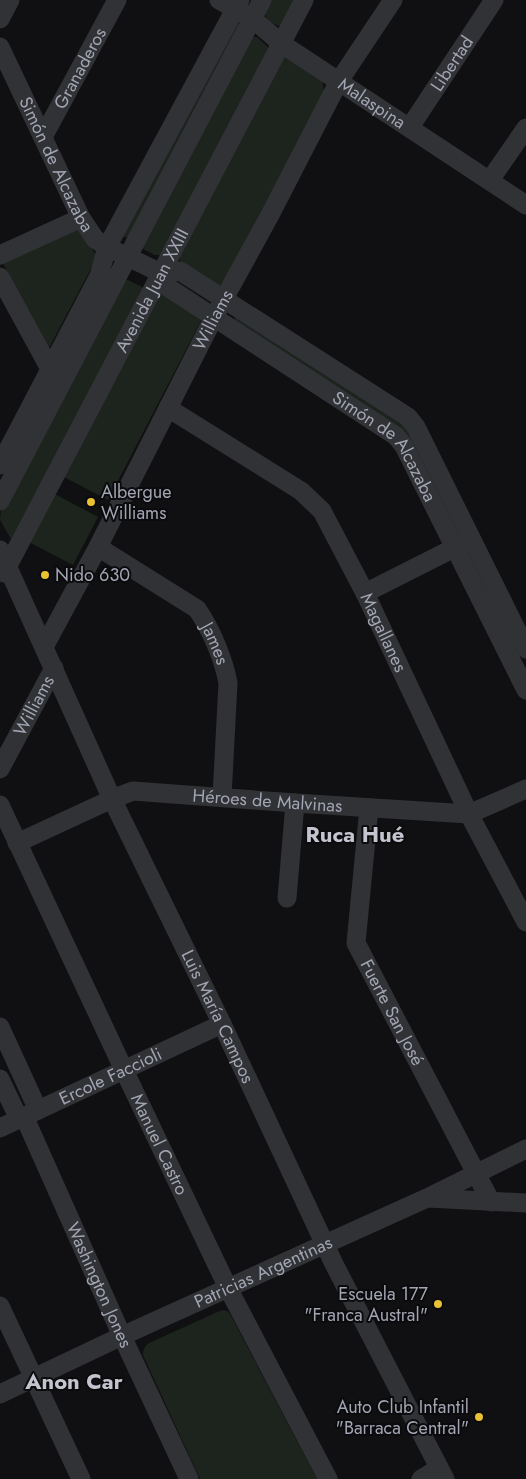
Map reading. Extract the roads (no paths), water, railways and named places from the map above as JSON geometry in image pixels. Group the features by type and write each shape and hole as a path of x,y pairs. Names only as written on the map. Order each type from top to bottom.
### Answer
{"street":[{"path":"0,19 10,0"},
{"name":"Granaderos","path":"43,136 117,0"},
{"name":"Avenida Juan XXIII","path":"0,500 262,0"},
{"name":"Avenida Juan XXIII","path":"2,566 161,273 304,0"},
{"name":"Williams","path":"44,647 98,547 214,317 270,215 339,81 393,0"},
{"name":"Libertad","path":"410,128 494,0"},
{"path":"0,465 99,276 107,247 231,3"},
{"name":"Malaspina","path":"231,3 282,44 526,205"},
{"name":"Simón de Alcazaba","path":"0,47 81,218 95,239 107,247 161,273 180,271 408,417 416,427 526,649"},
{"path":"490,180 526,128"},
{"path":"0,255 81,218"},
{"name":"Simón de Alcazaba","path":"161,273 169,288 396,436 404,446 526,690"},
{"path":"0,277 50,369"},
{"name":"Magallanes","path":"168,408 301,491 322,511 365,593 469,814 526,922"},
{"path":"365,593 472,539"},
{"name":"James","path":"98,547 198,609 204,618 226,670 228,683 222,797"},
{"name":"Luis María Campos","path":"2,566 54,668 112,799 222,1024 325,1245 442,1473"},
{"name":"Williams","path":"0,769 54,668"},
{"name":"Héroes de Malvinas","path":"17,843 112,799 134,791 469,814 526,788"},
{"path":"287,898 295,803"},
{"name":"Manuel Castro","path":"0,805 228,1288 328,1479"},
{"name":"Fuerte San José","path":"369,808 356,943 491,1202"},
{"name":"Ercole Faccioli","path":"0,1128 222,1024"},
{"name":"Washington Jones","path":"0,1027 27,1115 122,1336 189,1479"},
{"name":"Washington Jones","path":"0,1079 27,1115"},
{"name":"Patricias Argentinas","path":"0,1394 122,1336 427,1198 526,1149"},
{"path":"427,1198 526,1203"},
{"path":"0,1306 81,1479"},
{"path":"421,1479 442,1473"}],"place":[{"name":"Albergue Williams","path":"91,502"},
{"name":"Nido 630","path":"45,575"},
{"name":"Escuela 177 \"Franca Austral\"","path":"438,1304"},
{"name":"Auto Club Infantil \"Barraca Central\"","path":"479,1417"}],"district":[{"name":"Ruca Hué","path":"355,834"},
{"name":"Anon Car","path":"74,1381"}]}
